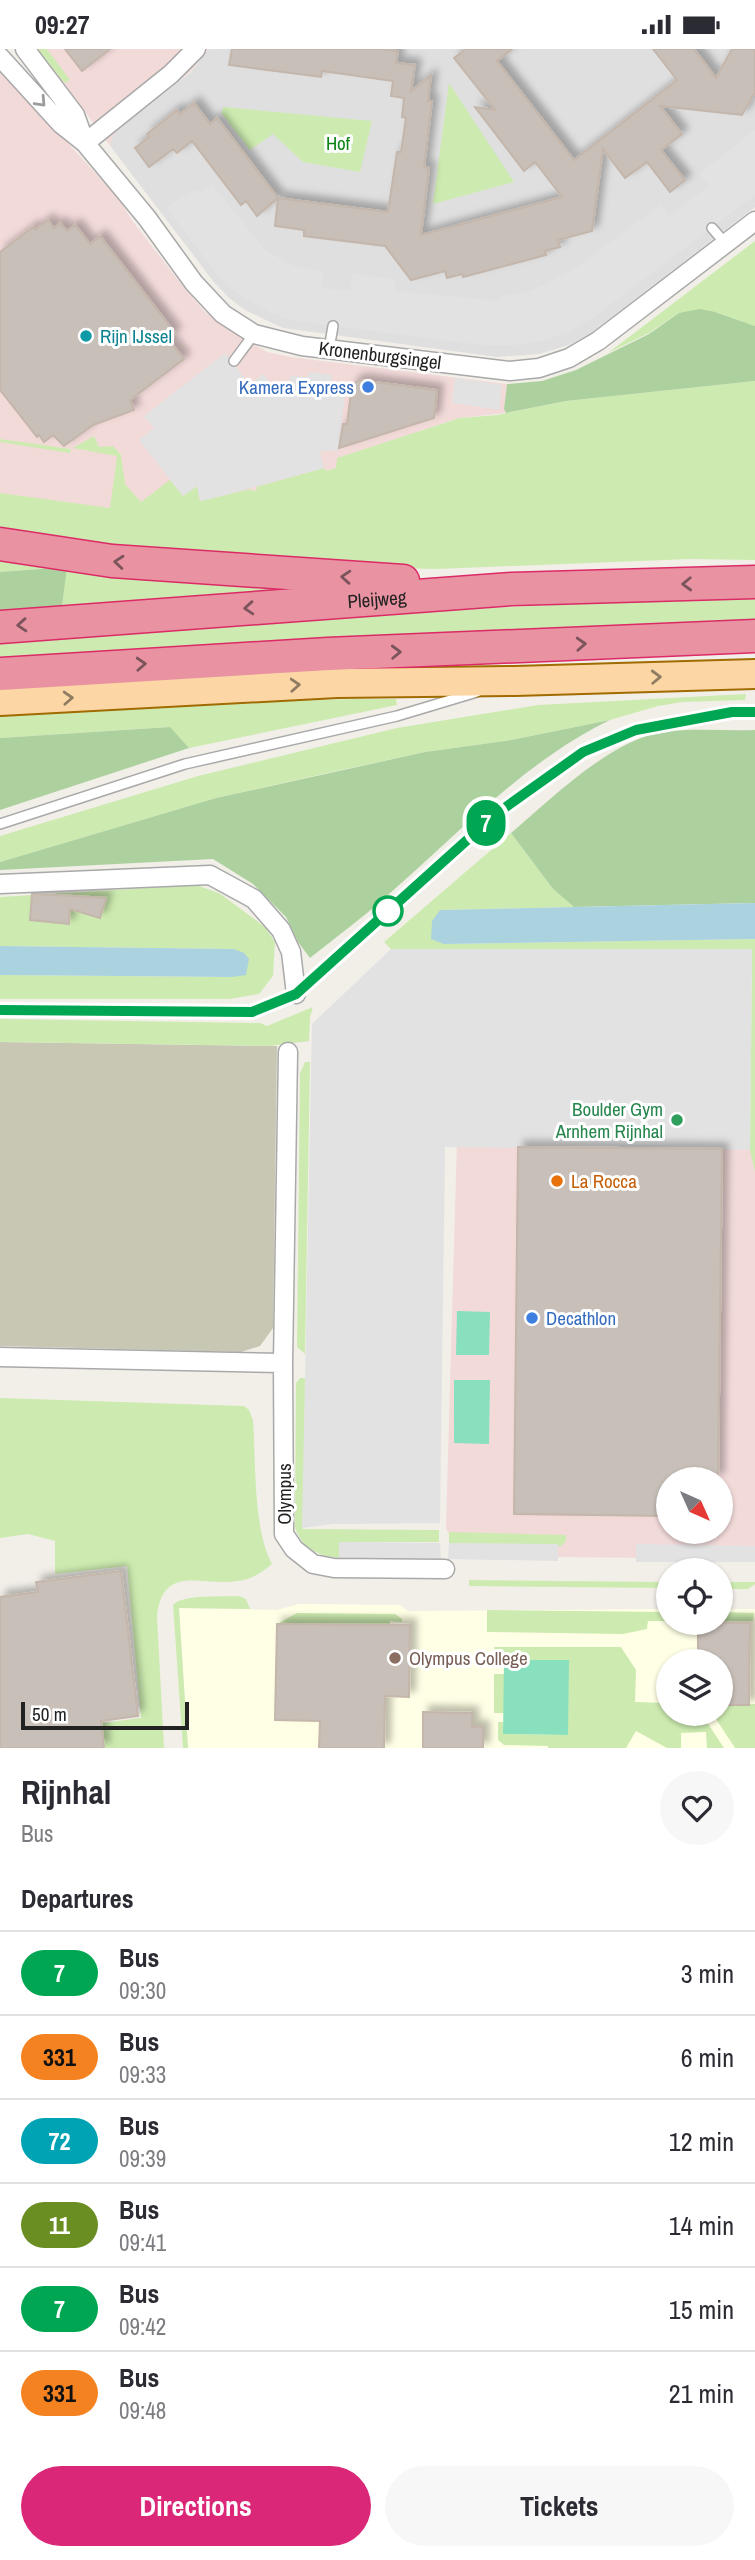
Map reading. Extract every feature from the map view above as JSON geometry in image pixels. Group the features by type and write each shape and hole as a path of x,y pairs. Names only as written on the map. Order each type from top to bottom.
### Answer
{"highway":[{"path":"0,544 112,561 512,589"},
{"name":"Pleijweg","path":"0,627 512,589 755,583"},
{"path":"0,674 328,654 755,636"}],"main road":[{"path":"0,701 337,683 755,674"}],"street":[{"path":"85,142 171,74 196,49"},
{"name":"Kronenburgsingel","path":"85,142 75,115 25,50 2,65 61,124 85,142 194,283 223,314 254,334 302,346 510,371 539,367 569,358 598,341 755,221"},
{"path":"0,884 210,875 254,899 281,930 291,953 296,994"},
{"name":"Olympus","path":"288,1052 283,1363 284,1534 294,1549 313,1564 334,1568 445,1569"},
{"path":"0,1357 283,1363"}],"lane":[{"path":"712,227 726,244"},
{"path":"329,349 332,326"},
{"path":"234,361 254,334"},
{"path":"0,824 185,764 397,716 514,681"},
{"path":"0,1010 252,1012 296,994 496,814 583,752 636,730 732,712 755,712"}],"shaded area":[{"path":"39,49 209,49 190,72 115,132 111,147"},
{"path":"209,49 755,49 755,207 591,333 569,345 539,354 497,357 283,328 245,310 229,298 213,281 111,147 115,132 190,73"},
{"path":"0,69 120,200 131,219 204,311 226,328 267,352 291,357 507,384 504,409 506,413 460,418 338,458 336,468 235,496 0,579"},
{"path":"755,130 755,195 590,320 542,341 515,345 482,345 290,320 243,298 218,276 167,208 184,194 186,197 196,189 201,193 212,184 265,250 293,266 323,271 322,288 350,291 353,274 395,279 394,291 499,301 500,296 528,292 573,270 660,205 669,216 709,186 699,174"},
{"path":"225,353 250,385 263,374 274,388 288,389 290,376 307,377 310,372 332,375 331,384 346,386 338,451 320,451 324,468 200,501 197,486 183,496 139,440 154,428 144,416"},
{"path":"455,378 502,385 499,410 452,403"},
{"path":"391,949 752,949 750,1150 445,1147 440,1523 333,1524 302,1528 312,1024"},
{"path":"0,1042 277,1046 273,1328 260,1346 241,1352 0,1346"},
{"path":"457,1138 755,1142 755,1559 471,1556 451,1538 446,1528"},
{"path":"339,1542 440,1543 441,1559 339,1558"},
{"path":"449,1543 558,1544 558,1561 448,1559"},
{"path":"636,1544 755,1546 755,1562 733,1562 733,1558 656,1558 656,1562 636,1562"},
{"path":"299,1604 400,1605 408,1611 656,1609 656,1635 733,1635 733,1609 755,1609 755,1748 188,1748 179,1608 277,1610"}],"green space":[{"path":"38,49 47,49 70,80 65,83"},
{"path":"449,83 514,182 433,204"},
{"name":"Hof","path":"223,107 372,121 360,172 303,162 273,134 250,150 222,114"},
{"path":"755,241 755,326 715,312 679,313 649,333 608,353"},
{"path":"700,309 755,326 755,381 566,401 506,413 504,409 507,384 542,381 576,370 649,334 679,313"},
{"path":"755,381 755,560 690,559 437,569 351,567 0,536 0,493 110,508 117,456 73,448 94,436 99,447 113,446 121,455 125,484 141,502 170,480 183,496 197,486 200,501 251,489 257,490 256,487 324,468 326,471 336,468 337,458 460,418 497,415 566,401"},
{"path":"0,439 71,449 70,453 0,442"},
{"path":"0,552 354,587 62,606 66,567 0,572"},
{"path":"67,567 62,606 0,612 0,572"},
{"path":"755,597 755,620 357,637 177,653 0,662 0,644 94,635 566,604"},
{"path":"746,694 745,700 683,702 658,706 610,720 511,740 425,752 216,798 0,862 0,836 198,776 397,728 538,705"},
{"path":"396,699 397,705 189,748 169,727 0,738 0,714 132,706"},
{"path":"610,720 549,756 521,777 379,902 310,958 298,942 286,917 253,884 213,859 0,870 0,862 216,798 425,752 511,740"},
{"path":"170,727 189,748 0,810 0,738"},
{"path":"755,730 755,903 574,907 553,889 511,833 582,773 643,737 674,731"},
{"path":"511,833 553,889 574,907 440,910 444,944 755,939 755,1172 750,1150 752,949 391,949 384,942"},
{"path":"196,885 219,893 265,927 275,942 273,976 259,994 229,999 0,999 0,975 232,977 234,949 0,946 0,897"},
{"path":"313,1007 309,1041 269,1046 0,1042 0,1019 260,1023 267,1026"},
{"path":"305,1062 310,1062 305,1354 297,1347 300,1073"},
{"path":"457,1311 490,1312 489,1355 456,1355"},
{"path":"300,1378 306,1378 303,1529 439,1530 439,1542 340,1542 339,1558 317,1553 306,1546 295,1527 296,1383"},
{"path":"454,1380 490,1380 489,1444 454,1443"},
{"path":"0,1398 244,1406 249,1410 253,1420 258,1514 261,1533 272,1564 243,1580 186,1581 167,1589 157,1616 164,1748 105,1748 102,1723 141,1718 127,1566 55,1574 55,1541 28,1534 0,1538"},
{"path":"449,1532 566,1535 566,1541 561,1546 449,1543"},
{"path":"469,1580 656,1582 656,1588 469,1586"},
{"path":"733,1582 755,1582 748,1589 733,1589"},
{"path":"239,1596 246,1599 250,1609 179,1608 188,1748 183,1748 173,1605 185,1599"},
{"path":"487,1610 656,1612 656,1621 648,1621 647,1629 623,1634 487,1632"},
{"path":"733,1612 754,1613 753,1621 733,1621"},
{"path":"297,1613 395,1614 402,1622 390,1621 390,1625 277,1624"},
{"path":"494,1647 621,1647 636,1670 635,1702 656,1703 656,1726 710,1726 724,1748 707,1748 706,1732 681,1733 681,1748 667,1748 636,1731 626,1748 504,1745 498,1740 498,1722 503,1722 504,1734 568,1735 504,1660 504,1665 495,1665"},
{"path":"504,1660 569,1660 568,1735 503,1734"},
{"path":"494,1674 504,1674 504,1713 494,1713"},
{"path":"733,1704 755,1704 755,1748 735,1748 721,1726 733,1726"}],"water":[{"path":"755,903 755,939 444,944 431,939 432,921 440,910"},
{"path":"0,946 234,949 244,953 249,959 246,975 232,977 0,975"}],"building":[{"path":"65,49 110,49 82,71"},
{"path":"232,49 398,51 396,63 415,65 411,91 431,75 428,101 432,101 424,167 429,168 421,235 562,197 535,162 524,171 475,107 495,110 454,58 466,49 512,49 497,61 574,160 677,80 653,49 694,49 716,78 732,49 755,49 755,92 742,115 660,106 682,134 661,150 685,180 670,192 647,162 625,178 603,149 592,231 558,240 560,247 545,251 546,255 463,277 462,274 447,278 445,271 411,280 385,246 304,236 304,230 275,226 278,198 388,212 397,152 401,152 406,118 402,117 404,98 391,96 393,81 322,71 321,77 229,65"},
{"path":"194,103 210,124 217,118 278,198 257,216 246,201 241,205 192,141 177,153 173,149 149,167 135,148 149,137 147,134 177,110 180,114"},
{"name":"Rijn IJssel","path":"48,220 54,228 60,223 67,231 75,225 90,244 100,236 175,333 168,339 184,359 130,400 134,410 93,425 64,446 53,435 44,442 39,435 37,437 0,390 0,252 33,227 35,230"},
{"path":"359,380 437,390 434,418 339,448 343,424 347,424 352,385"},
{"path":"32,894 106,898 100,918 70,909 69,924 30,920"},
{"path":"518,1147 722,1149 718,1467 656,1467 656,1516 514,1514"},
{"path":"121,1571 138,1716 101,1721 104,1748 0,1748 0,1597 38,1592 36,1582"},
{"path":"733,1623 750,1623 749,1705 733,1705 733,1649 698,1649 698,1635 733,1635"},
{"path":"277,1624 410,1625 409,1697 385,1696 384,1748 319,1748 320,1721 275,1720"},
{"path":"423,1712 472,1713 472,1727 483,1727 483,1748 423,1748"}],"bus line":[{"name":"7","path":"0,1010 252,1012 296,994 496,814 583,752 636,730 732,712 755,712"}],"place":[{"name":"Rijn IJssel","path":"86,336"},
{"name":"Kamera Express","path":"368,387"},
{"name":"Boulder Gym Arnhem Rijnhal","path":"677,1120"},
{"name":"La Rocca","path":"557,1181"},
{"name":"Decathlon","path":"532,1318"},
{"name":"Olympus College","path":"395,1658"}]}
